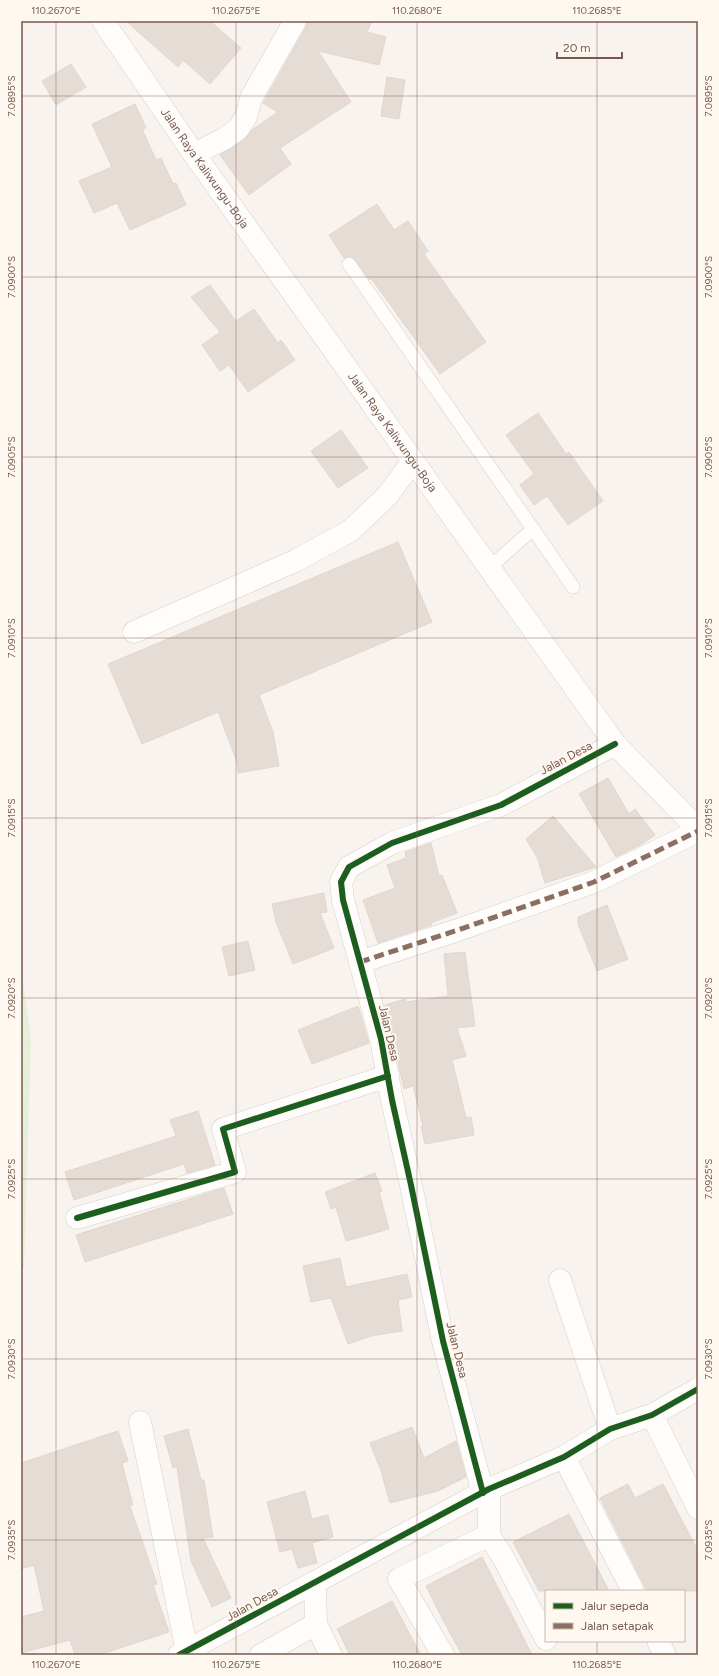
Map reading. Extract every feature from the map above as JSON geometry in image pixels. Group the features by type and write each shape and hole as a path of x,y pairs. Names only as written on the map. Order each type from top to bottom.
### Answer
{"street":[{"path":"194,154 224,139 238,129 246,117 251,98 295,21"},
{"name":"Jalan Raya Kaliwungu-Boja","path":"107,23 194,154 615,744 698,830"},
{"path":"134,632 295,561 350,531 387,496 413,461"},
{"name":"Jalan Desa","path":"486,1491 443,1341 381,1039 343,900 340,882 349,867 392,843 501,805 615,744"},
{"path":"360,962 458,930 594,882 698,830"},
{"path":"77,1218 235,1172 223,1129 388,1076"},
{"path":"560,1280 610,1429"},
{"name":"Jalan Desa","path":"183,1653 486,1491 564,1457 610,1429 652,1415 698,1390"},
{"path":"652,1415 698,1508"},
{"path":"140,1422 183,1653"},
{"path":"564,1457 631,1590"},
{"path":"486,1491 489,1535 504,1559 545,1638"},
{"path":"443,1655 399,1579 489,1535"},
{"path":"315,1582 316,1624 331,1655"},
{"path":"261,1655 316,1624"},
{"path":"547,1642 554,1655"},
{"path":"658,1642 665,1655"}],"lane":[{"path":"349,264 573,587"},
{"path":"490,567 533,528"}],"green space":[{"path":"21,967 31,1039 24,1268 21,1268"}],"building":[{"path":"126,21 210,21 241,48 210,84 183,60 178,67"},
{"path":"307,21 372,21 367,32 386,37 379,65 318,51 351,102 280,148 291,164 249,195 220,155 245,139 252,130 278,112 263,103 306,27"},
{"path":"71,64 86,87 56,105 42,81"},
{"path":"387,77 405,80 399,119 381,116"},
{"path":"135,104 146,128 142,129 156,160 161,158 173,184 176,183 186,205 130,230 117,203 94,213 79,181 112,167 92,124"},
{"path":"377,204 394,230 408,221 428,251 424,254 486,342 440,374 371,278 370,280 351,256 344,258 329,235"},
{"path":"210,285 236,321 254,309 278,343 281,340 295,360 248,392 229,365 220,371 202,345 220,332 191,297"},
{"path":"538,413 566,454 569,452 603,501 568,525 547,496 534,505 520,485 534,474 506,435"},
{"path":"341,430 368,468 338,488 311,451"},
{"path":"398,542 432,622 259,695 273,732 279,766 238,773 237,762 218,712 142,744 108,664"},
{"path":"608,778 629,814 635,809 655,835 642,844 616,857 579,794"},
{"path":"553,816 596,867 545,883 537,857 526,839"},
{"path":"431,843 439,876 442,875 457,913 431,923 432,925 378,943 363,900 395,888 387,865 406,858 405,852"},
{"path":"324,893 327,912 320,913 334,948 293,964 276,922 272,904"},
{"path":"607,905 628,959 597,971 578,924 578,917"},
{"path":"248,941 255,970 229,976 222,947"},
{"path":"465,952 475,1026 457,1028 466,1056 452,1060 466,1118 471,1117 474,1135 425,1144 421,1126 423,1126 413,1086 404,1089 385,1005 405,999 406,1002 448,996 444,954"},
{"path":"358,1006 369,1043 312,1064 298,1030"},
{"path":"198,1111 215,1165 187,1173 184,1164 74,1200 65,1172 176,1136 170,1120"},
{"path":"375,1173 382,1191 379,1192 389,1229 346,1241 336,1207 331,1209 325,1192"},
{"path":"224,1188 233,1214 85,1262 76,1235"},
{"path":"340,1258 346,1287 407,1274 412,1297 398,1300 402,1331 371,1336 348,1344 331,1298 311,1302 303,1266"},
{"path":"412,1427 424,1458 456,1441 466,1477 438,1491 390,1503 381,1471 370,1443"},
{"path":"188,1429 201,1480 204,1480 213,1537 203,1538 231,1598 212,1607 191,1561 177,1467 173,1468 164,1436"},
{"path":"118,1431 128,1461 122,1463 133,1505 130,1506 157,1584 153,1585 169,1632 99,1655 75,1655 70,1640 21,1653 21,1617 44,1611 34,1565 21,1569 21,1463"},
{"path":"628,1484 635,1498 663,1484 698,1551 698,1591 646,1590 600,1498"},
{"path":"305,1491 312,1519 328,1515 333,1537 312,1543 317,1563 298,1568 292,1549 280,1552 267,1502"},
{"path":"569,1514 608,1590 539,1591 513,1542"},
{"path":"482,1557 532,1655 462,1655 443,1620 426,1586"},
{"path":"392,1601 421,1655 350,1655 337,1629"}],"marked path":[{"path":"360,962 458,930 594,882 698,831"}],"cycle path":[{"path":"483,1493 443,1341 392,1100 381,1039 343,900 341,882 349,867 392,843 501,805 615,744"},
{"path":"77,1218 235,1172 223,1129 388,1076"},
{"path":"179,1655 489,1489 564,1457 610,1429 652,1415 698,1389"}]}
